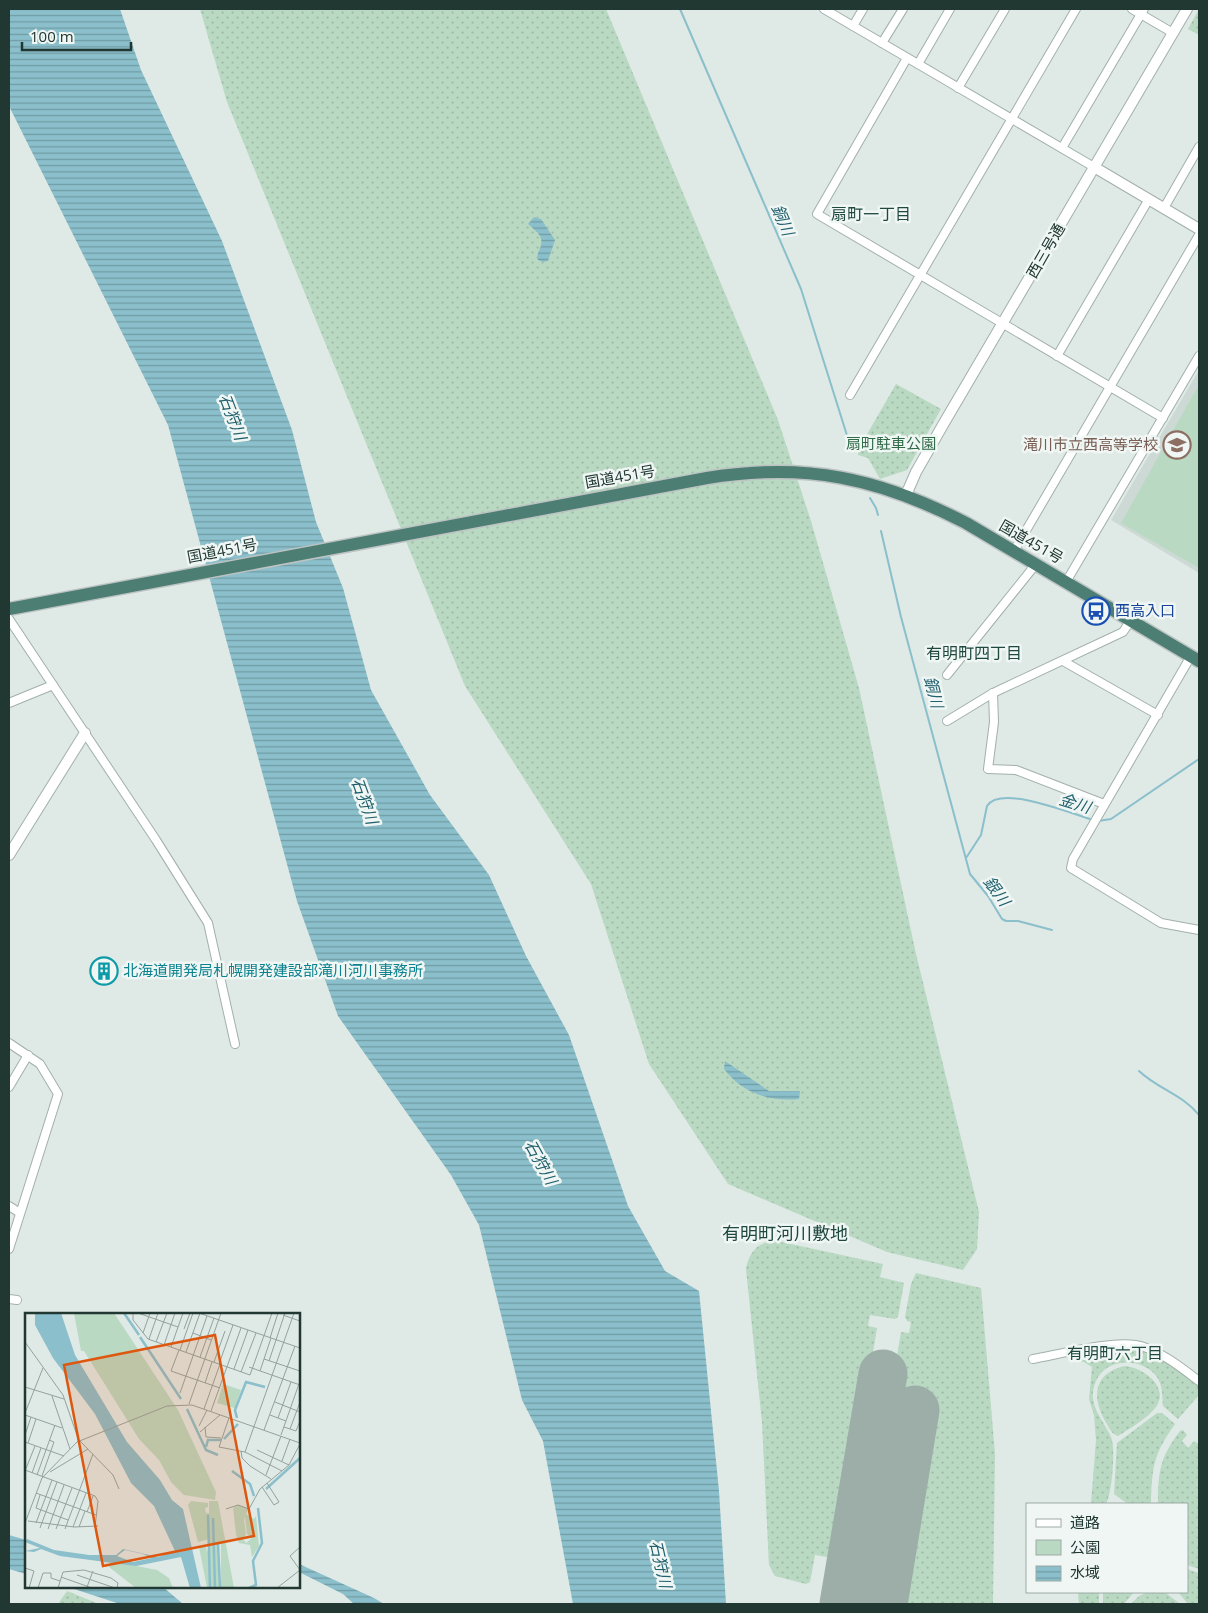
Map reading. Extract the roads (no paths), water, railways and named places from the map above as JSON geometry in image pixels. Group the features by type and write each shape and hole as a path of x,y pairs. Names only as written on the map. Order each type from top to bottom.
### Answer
{"highway":[{"name":"国道451号","path":"9,609 132,584 717,476 763,471 817,474 869,482 906,495 966,523 1195,658"}],"street":[{"path":"824,9 1198,228 1110,387 1014,551"},
{"path":"853,26 863,9"},
{"path":"882,43 902,9"},
{"path":"918,64 950,9"},
{"path":"958,88 1005,9"},
{"path":"850,395 1076,9"},
{"path":"1132,9 1142,11 1173,33"},
{"name":"西三号通","path":"906,495 916,472 1187,9"},
{"path":"1062,148 1142,11"},
{"path":"907,58 817,214 920,277 1163,418"},
{"path":"1164,208 1199,147"},
{"path":"1057,356 1149,199"},
{"path":"1066,582 1199,356"},
{"path":"947,675 1036,564"},
{"path":"9,620 54,685 208,923 235,1044"},
{"path":"947,721 993,693 1123,632 1131,620"},
{"path":"1195,658 1104,804 1073,859 1071,868 1073,872 1161,924 1199,930"},
{"path":"1064,661 1158,715"},
{"path":"9,703 54,685"},
{"path":"993,693 994,722 988,769 1016,770 1104,804"},
{"path":"9,856 85,733"},
{"path":"9,1043 40,1064 58,1094 9,1249"},
{"path":"9,1087 28,1055"},
{"path":"9,1206 20,1213"},
{"path":"1034,1359 1114,1345 1135,1344 1154,1351 1199,1381"}],"water":[{"name":"石狩川","path":"9,9 120,9 141,70 222,241 292,430 316,522 343,588 371,690 430,795 489,875 526,956 569,1035 628,1206 665,1271 699,1291 719,1491 726,1604 573,1604 543,1441 522,1400 479,1225 451,1175 338,1016 297,901 168,425 9,106"},
{"path":"534,217 541,219 555,240 548,261 543,262 538,260 537,257 541,246 540,236 528,224"},
{"path":"725,1061 769,1091 800,1091 799,1099 778,1099 748,1090 724,1069"},
{"path":"9,1535 25,1540 25,1574 9,1569"},
{"path":"300,1564 384,1604 354,1604 343,1594 300,1572"},
{"path":"71,1588 164,1588 183,1604 120,1604"}],"waterway":[{"name":"銅川","path":"680,9 801,289 850,445"},
{"name":"銅川","path":"870,498 878,515"},
{"name":"銅川","path":"881,531 901,617 970,874 988,896 1002,919 1052,930"},
{"name":"金川","path":"1098,821 1111,819 1199,759"},
{"name":"金川","path":"966,858 981,835 987,806 995,800 1007,798 1037,802 1093,820"},
{"name":"銀川","path":"1139,1071 1154,1083 1186,1102 1199,1115"}],"place":[{"name":"滝川市立西高等学校","path":"1177,445"},
{"name":"西高入口","path":"1096,611"},
{"name":"北海道開発局札幌開発建設部滝川河川事務所","path":"104,971"}],"district":[{"name":"扇町一丁目","path":"871,214"},
{"name":"有明町四丁目","path":"974,653"},
{"name":"有明町河川敷地","path":"785,1234"},
{"name":"有明町六丁目","path":"1115,1353"}],"park label":[{"name":"扇町駐車公園","path":"891,444"}]}
